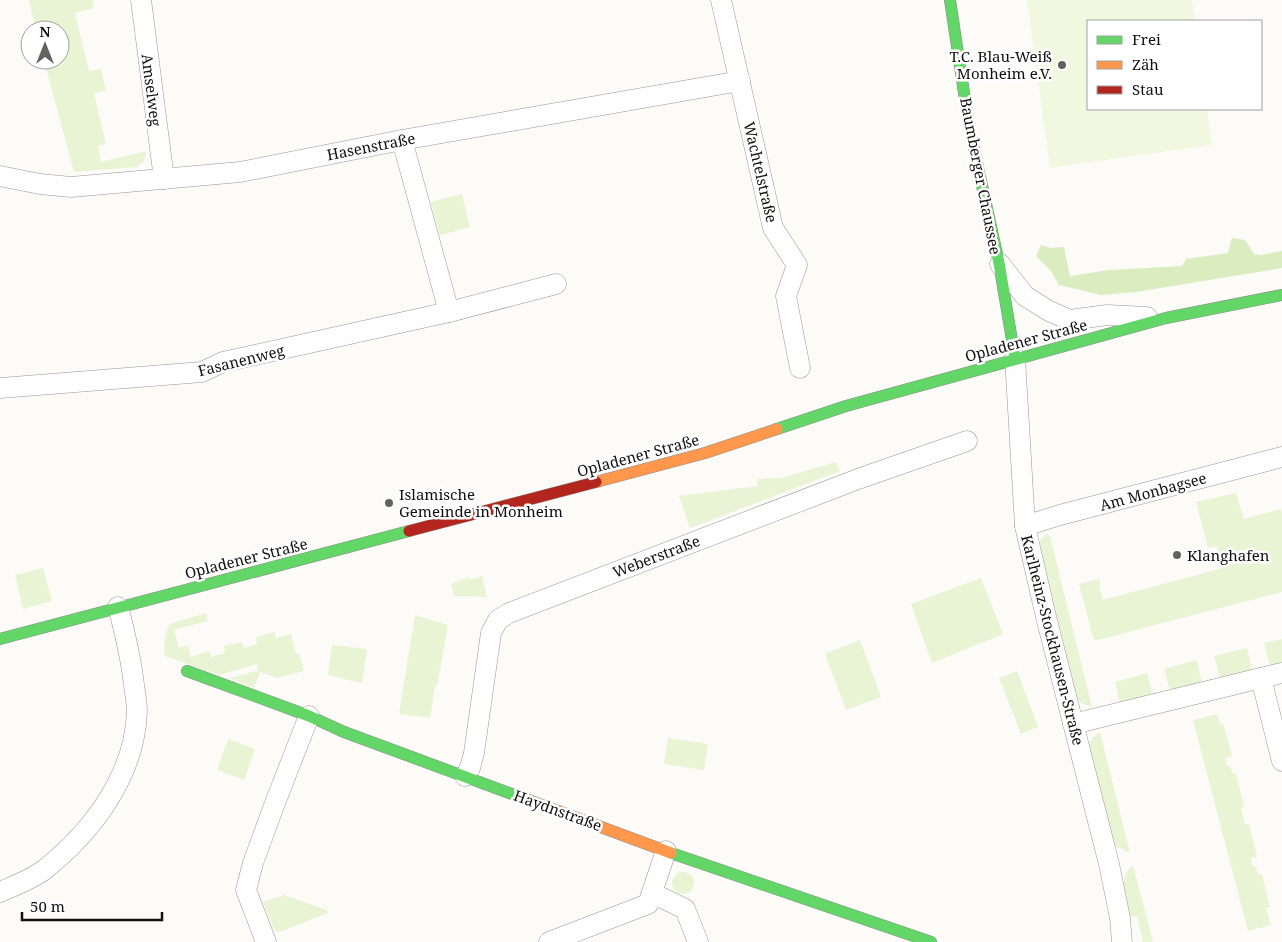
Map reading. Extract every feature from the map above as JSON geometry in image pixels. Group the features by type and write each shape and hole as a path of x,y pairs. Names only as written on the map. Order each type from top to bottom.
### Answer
{"street":[{"name":"Amselweg","path":"141,0 164,179"},
{"name":"Wachtelstraße","path":"721,0 773,228 797,264 786,296 800,368"},
{"name":"Baumberger Chaussee","path":"950,0 969,126 999,263 1015,358"},
{"name":"Hasenstraße","path":"0,176 40,184 71,187 240,172 402,140 740,81"},
{"path":"402,140 449,312"},
{"name":"Baumberger Chaussee","path":"999,263 1025,296 1070,320 1107,315 1166,318"},
{"name":"Fasanenweg","path":"0,388 202,372 223,362 449,312 556,284"},
{"name":"Opladener Straße","path":"0,639 510,506 705,453 846,406 1015,358 1166,318 1282,296"},
{"name":"Karlheinz-Stockhausen-Straße","path":"1015,358 1025,526 1046,621 1109,864 1120,918 1122,942"},
{"name":"Weberstraße","path":"465,776 470,768 474,754 491,633 498,620 543,599 848,483 967,441"},
{"name":"Am Monbagsee","path":"1025,526 1060,515 1282,457"},
{"path":"0,892 43,871 71,846 100,814 120,780 134,742 137,710 130,656 118,607"},
{"name":"Haydnstraße","path":"187,671 309,716 344,732 666,851 931,942"},
{"path":"1073,724 1282,672"},
{"path":"1261,678 1282,760"},
{"path":"266,942 246,890 272,810 309,716"},
{"path":"549,942 648,904 666,851"},
{"path":"652,893 685,909 698,942"}],"green space":[{"path":"29,0 95,0 92,2 94,8 75,13 89,71 101,69 106,90 94,94 106,144 98,146 101,162 147,151 143,162 137,167 74,172 47,70 70,70 70,20 34,20"},
{"name":"T.C. Blau-Weiß Monheim e.V.","path":"1027,0 1192,0 1195,20 1087,20 1087,110 1207,110 1212,145 1050,168"},
{"path":"462,194 470,227 440,235 431,202"},
{"path":"1232,238 1245,240 1254,254 1261,255 1282,251 1282,268 1136,292 1101,295 1059,285 1051,271 1036,256 1041,245 1051,248 1064,247 1070,276 1109,270 1182,266 1186,259 1228,253"},
{"path":"836,462 840,471 690,528 679,496 757,486 757,479 782,478"},
{"path":"1236,493 1244,519 1281,509 1282,592 1094,641 1079,584 1099,579 1103,600 1223,568 1217,546 1208,548 1196,502"},
{"path":"1047,534 1050,536 1092,707 1083,704 1073,696 1038,546 1041,539"},
{"path":"43,568 52,601 23,609 15,575"},
{"path":"482,576 487,597 454,596 451,584 469,577 470,580"},
{"path":"981,578 1003,634 932,663 911,604"},
{"path":"206,613 208,621 174,630 179,648 188,645 191,657 209,651 211,657 225,653 224,646 242,642 244,648 257,644 256,637 274,632 276,638 291,634 296,654 299,653 304,671 278,678 260,672 254,688 229,678 257,671 258,664 219,675 165,656 164,641 169,624"},
{"path":"415,615 448,625 430,718 399,714"},
{"path":"1282,639 1282,662 1270,666 1264,643"},
{"path":"860,640 881,697 846,710 825,654"},
{"path":"332,645 367,649 362,683 328,675"},
{"path":"1247,648 1252,670 1220,678 1214,656"},
{"path":"1197,660 1202,683 1170,691 1164,669"},
{"path":"1017,671 1038,727 1021,734 999,678"},
{"path":"1147,673 1153,696 1120,704 1115,682"},
{"path":"1217,714 1220,724 1223,723 1232,756 1225,758 1227,766 1230,766 1233,774 1236,774 1244,806 1241,808 1245,825 1249,824 1257,857 1251,858 1253,867 1256,867 1258,875 1262,874 1270,907 1266,908 1271,925 1248,931 1193,720"},
{"path":"1100,732 1130,853 1115,846 1111,839 1087,752 1094,736"},
{"path":"668,738 708,744 704,770 664,764"},
{"path":"228,739 255,749 244,780 217,770"},
{"path":"1133,865 1153,942 1143,942 1137,916 1130,917 1126,904 1125,876"},
{"path":"683,872 691,875 694,883 691,891 683,894 675,891 672,883 675,875"},
{"path":"284,895 327,910 328,913 279,932 274,930 263,902"}],"traffic: fast":[{"path":"950,0 969,126 999,263 1015,358"},
{"path":"777,429 846,406 1166,318 1282,295"},
{"path":"0,639 409,531"},
{"path":"187,671 520,797"},
{"path":"671,853 931,942"}],"traffic: slow":[{"path":"596,482 705,453 777,429"},
{"path":"520,797 671,853"}],"traffic: jam":[{"path":"409,531 596,482"}],"place":[{"name":"T.C. Blau-Weiß Monheim e.V.","path":"1062,65"},
{"name":"Islamische Gemeinde in Monheim","path":"389,503"},
{"name":"Klanghafen","path":"1177,555"}]}
